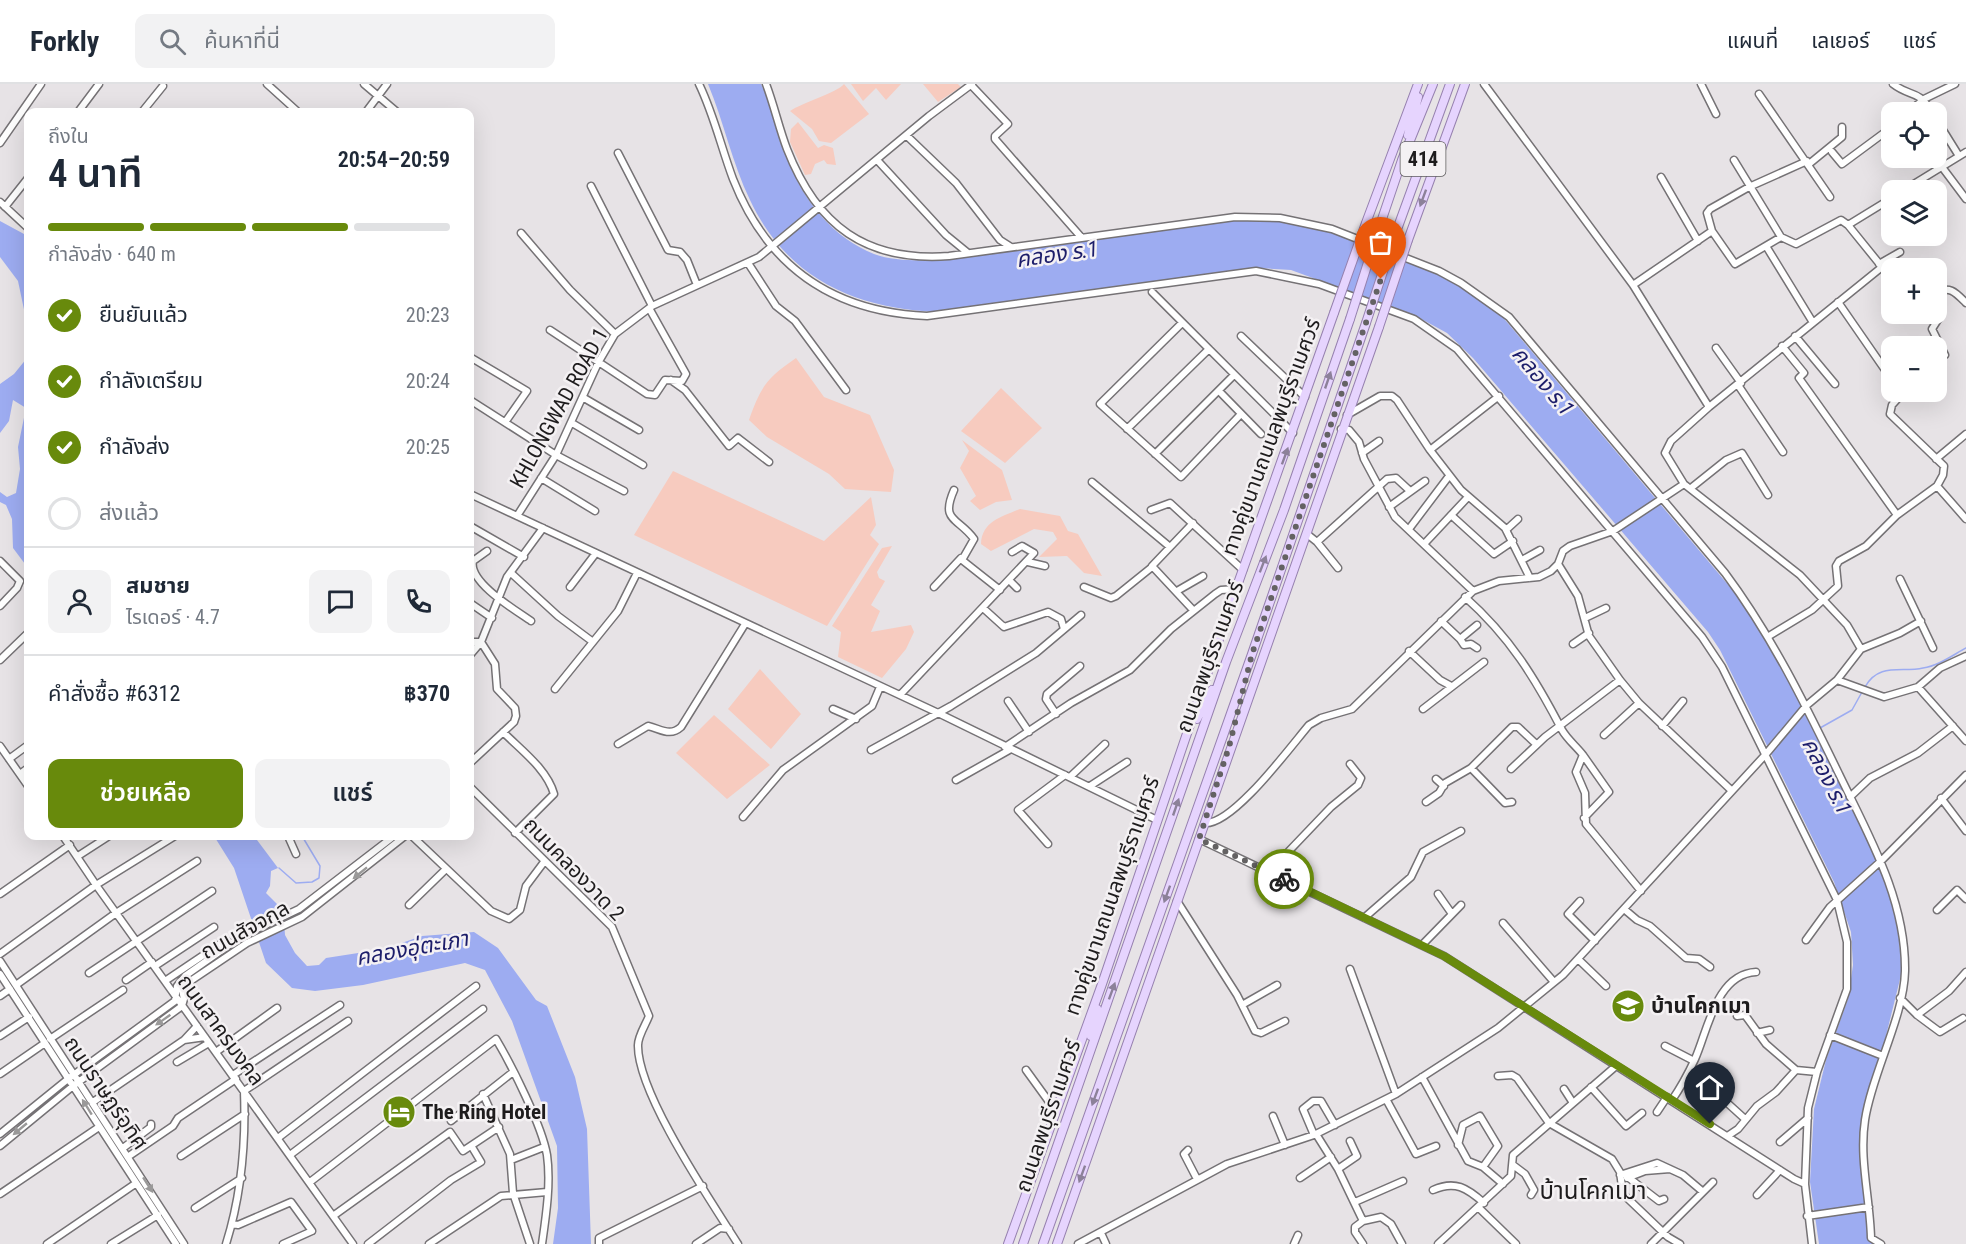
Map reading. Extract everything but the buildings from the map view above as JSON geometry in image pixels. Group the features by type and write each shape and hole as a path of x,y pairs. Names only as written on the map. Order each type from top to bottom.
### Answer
{"main road":[{"path":"1402,160 1419,84"},
{"name":"ทางคู่ขนานถนนลพบุรีราเมศวร์","path":"1008,1244 1102,984 1157,820 1186,742 1236,589 1366,223 1419,84"},
{"name":"ถนนลพบุรีราเมศวร์","path":"1023,1244 1226,662 1284,510 1402,160 1433,84"},
{"name":"414","path":"1057,1244 1146,983 1205,823 1229,747 1307,534 1341,429 1465,84"},
{"name":"ถนนลพบุรีราเมศวร์","path":"1043,1244 1252,654 1448,85"},
{"path":"1284,510 1300,515"},
{"path":"1229,747 1252,654"},
{"path":"1186,742 1226,662"},
{"path":"1106,1065 1146,983"},
{"path":"1086,1061 1102,984"}],"street":[{"path":"0,143 11,124 41,84"},
{"path":"81,108 99,84"},
{"path":"267,84 293,108"},
{"path":"364,84 392,108"},
{"path":"369,108 387,84"},
{"path":"699,84 740,195 786,262 820,287 843,300 882,312 927,316 1110,289 1256,272 1319,284 1414,319 1457,349 1702,637 1722,667 1837,900 1847,942 1847,989 1816,1072 1808,1118 1805,1184 1812,1244"},
{"path":"766,84 792,161 820,208 845,232 890,254 926,258 1234,217 1280,218 1332,229 1439,271 1461,283 1509,317 1725,573 1769,636 1807,705 1881,861 1899,917 1905,971 1900,999 1865,1122 1863,1160 1866,1208 1871,1241 1881,1244"},
{"path":"1484,84 1634,285 1709,408"},
{"path":"1701,84 1716,114"},
{"path":"1893,84 1926,102"},
{"path":"1921,102 1954,84"},
{"path":"971,85 1008,124 995,136 995,139 1081,237"},
{"name":"KHLONGWAD ROAD 1","path":"517,516 556,455 598,363 615,334 651,307 748,263 775,245 971,85"},
{"path":"145,108 163,86"},
{"path":"1759,93 1830,197"},
{"path":"1781,237 1735,264 1712,231 1707,213 1749,187 1808,162 1842,137 1842,127"},
{"path":"1832,152 1842,164 1881,135"},
{"path":"907,136 956,183 1000,240 1011,247"},
{"path":"1947,137 1959,156"},
{"path":"1947,164 1966,152"},
{"path":"618,153 668,250 671,253 680,252 687,260 697,285"},
{"path":"1734,160 1781,237 1796,244 1841,220 1848,225 1880,266"},
{"path":"878,161 946,235 968,253"},
{"path":"1921,180 1940,168"},
{"path":"1943,168 1966,199"},
{"path":"1661,177 1698,242"},
{"path":"24,182 3,205 24,224"},
{"path":"550,330 647,394 655,395 665,380 682,381 686,374 591,186"},
{"path":"1848,225 1881,205"},
{"path":"1634,285 1712,231"},
{"path":"520,233 570,290 615,334"},
{"path":"1766,246 1812,321"},
{"path":"1861,649 1847,625 1800,575 1684,484 1665,453 1671,441 1709,408 1812,321 1900,252"},
{"path":"748,263 776,306 795,321 846,390"},
{"path":"1947,289 1953,290 1966,303"},
{"path":"1152,292 1293,433"},
{"path":"1838,302 1881,364"},
{"path":"1182,323 1100,404 1181,477 1241,414"},
{"path":"1241,336 1305,397"},
{"path":"1795,336 1835,384"},
{"path":"1782,346 1804,374 1799,378 1897,515"},
{"path":"1716,348 1783,452"},
{"path":"1127,429 1209,350"},
{"path":"474,359 527,391 506,421"},
{"path":"1155,454 1234,375"},
{"path":"671,380 685,390 729,446 738,438 769,462"},
{"path":"1219,391 1261,435"},
{"path":"1347,416 1380,396 1392,396 1449,476 1468,497 1506,530 1530,578"},
{"path":"1430,450 1499,396"},
{"path":"584,398 639,430"},
{"path":"474,401 556,455 624,491"},
{"path":"1769,636 1824,600 1838,586 1836,566 1839,561 1866,546 1897,515 1937,486 1944,466 1890,414 1895,402"},
{"path":"572,423 643,465"},
{"path":"1341,429 1349,430 1356,437 1389,507 1409,530 1473,591"},
{"path":"1936,459 1966,434"},
{"path":"1362,453 1379,441"},
{"path":"1691,488 1726,460 1742,453 1768,495"},
{"path":"1409,530 1449,476"},
{"path":"541,478 596,511"},
{"path":"1317,542 1387,479 1396,478 1410,490"},
{"path":"1389,507 1425,481"},
{"path":"1092,482 1170,547"},
{"path":"1205,823 1221,818 1246,797 1309,725 1321,718 1352,709 1473,591 1499,581 1530,578 1551,571 1558,564 1563,551 1570,546 1613,531 1684,484"},
{"path":"1937,486 1966,519"},
{"path":"934,587 974,541 947,509 954,490"},
{"path":"474,496 936,712 1157,820"},
{"path":"1425,543 1468,497"},
{"path":"1151,510 1170,503 1243,570"},
{"path":"1450,515 1494,554 1513,541"},
{"path":"1506,530 1518,519"},
{"path":"1084,587 1111,598 1116,597 1152,567 1192,523"},
{"path":"966,530 973,527"},
{"path":"474,528 524,557"},
{"path":"474,650 481,642 511,573 543,528"},
{"path":"1307,534 1317,542 1338,568"},
{"path":"900,695 1028,562 1034,553 1031,549 1022,546 1012,552"},
{"path":"1522,560 1540,550"},
{"path":"474,560 487,551"},
{"path":"570,587 596,554"},
{"path":"961,558 1000,590"},
{"path":"0,561 19,578 17,588 0,606"},
{"path":"1028,562 1045,566"},
{"path":"1558,564 1572,584 1589,633 1620,680 1662,726 1731,790"},
{"path":"1152,567 1193,610"},
{"path":"474,572 480,582 531,621"},
{"path":"511,573 558,616 593,642"},
{"path":"555,689 628,596 637,573"},
{"path":"1177,591 1203,576"},
{"path":"1900,579 1933,648"},
{"path":"1009,580 1017,588"},
{"path":"956,780 1008,748 1056,714 1130,670 1193,610 1221,590 1236,589"},
{"path":"1465,597 1487,617 1529,669 1563,732 1609,792 1584,818"},
{"path":"474,606 492,618"},
{"path":"983,608 1004,627 1048,612 1061,619 1064,629"},
{"path":"1585,618 1606,608"},
{"path":"871,750 936,712 951,706 1036,653 1081,615"},
{"path":"1441,621 1464,645 1471,644 1477,648"},
{"path":"1078,1244 1197,1179 1255,1152 1315,1135 1396,1094 1498,1028 1578,959 1766,754 1807,705 1837,681 1861,649 1900,633 1921,621"},
{"path":"618,744 648,726 666,733 676,731 681,727 745,624"},
{"path":"1460,639 1477,625"},
{"path":"1573,644 1589,633"},
{"path":"0,660 24,637"},
{"path":"474,642 481,642"},
{"path":"474,759 514,722 516,716 515,708 497,689 495,664 481,642"},
{"path":"1409,651 1440,680 1451,686"},
{"path":"1837,681 1884,697 1918,687 1940,668 1966,656"},
{"path":"1423,709 1484,662"},
{"path":"1056,714 1046,699 1047,694 1080,666"},
{"path":"1511,769 1560,724 1620,680"},
{"path":"743,817 783,770 804,752 856,719 872,706 880,687"},
{"path":"1918,687 1966,741"},
{"path":"1008,701 1029,732"},
{"path":"1662,726 1683,701"},
{"path":"1604,735 1639,703"},
{"path":"833,709 856,719"},
{"path":"1850,797 1870,778 1918,753 1953,726"},
{"path":"1426,801 1432,800 1444,786 1472,768 1512,727 1518,727 1536,744"},
{"path":"503,732 539,769 552,785 554,794 515,833"},
{"path":"1048,844 1018,810 1068,776 1105,744"},
{"path":"0,748 24,780"},
{"path":"9,759 24,748"},
{"path":"1582,755 1576,772 1585,793 1584,818 1595,837 1641,891"},
{"path":"1090,786 1127,762"},
{"path":"1269,872 1331,807 1358,785 1361,778 1350,764"},
{"path":"1472,768 1505,803 1512,802"},
{"path":"20,774 24,771"},
{"path":"1806,940 1818,921 1837,900 1881,861 1966,775"},
{"path":"1436,779 1444,786"},
{"name":"ถนนคลองวาด 2","path":"474,791 612,927 649,1016 638,1044 644,1078 657,1109 738,1244"},
{"path":"1941,798 1966,831"},
{"path":"1364,918 1412,877 1424,852 1461,831"},
{"path":"1199,839 1444,956 1805,1184"},
{"name":"ถนนสาครมงคล","path":"66,840 353,1244"},
{"path":"78,856 103,840"},
{"path":"0,954 96,885 169,840"},
{"path":"290,840 296,854"},
{"name":"ถนนสัจจกุล","path":"0,1134 176,997 179,981 242,936 299,909 389,840"},
{"name":"ถนนสัจจกุล","path":"182,1006 184,986 247,943 302,918 400,840"},
{"path":"416,840 491,911 509,919 520,910 526,885 544,862"},
{"path":"0,894 70,845"},
{"path":"0,996 116,913 197,861"},
{"path":"409,905 446,869"},
{"path":"1937,910 1957,890 1966,899"},
{"path":"89,973 212,891"},
{"path":"1438,894 1452,914"},
{"path":"1177,901 1257,1033 1285,1021"},
{"path":"1580,901 1568,914 1595,941"},
{"path":"1422,945 1461,904"},
{"path":"1624,909 1637,920 1650,926 1686,958 1699,959 1710,967"},
{"path":"1503,923 1554,982"},
{"path":"126,980 213,927"},
{"path":"165,981 226,940"},
{"path":"1578,959 1606,986"},
{"name":"ถนนราษฏร์อุทิศ","path":"0,961 29,1017 80,1081 184,1244"},
{"path":"1350,969 1396,1094"},
{"path":"1657,1112 1669,1099 1694,1061 1724,991 1745,973 1756,972"},
{"path":"1917,1015 1949,991 1966,972"},
{"name":"ถนนราษฏร์อุทิศ","path":"0,974 13,987 68,1079 176,1244"},
{"path":"278,1138 476,986"},
{"path":"1242,1005 1277,986"},
{"path":"0,1074 123,990"},
{"path":"1900,999 1940,1032 1963,1018"},
{"path":"129,1156 173,1126 178,1118 235,1077 340,1005"},
{"path":"0,1146 73,1086 182,1006"},
{"path":"216,1052 277,1008"},
{"path":"290,1155 483,1009"},
{"path":"1737,1016 1745,1016 1757,1033 1780,1050 1796,1070 1816,1072"},
{"path":"0,1036 29,1017"},
{"path":"226,1244 242,1178 244,1090 348,1021"},
{"path":"93,1102 184,1040 197,1026"},
{"path":"1757,1033 1770,1030"},
{"path":"1830,1035 1883,1056"},
{"path":"184,1040 207,1040"},
{"path":"177,1062 207,1040"},
{"path":"310,1182 496,1040 513,1072 544,1147 548,1192 542,1244"},
{"path":"1665,1046 1694,1061"},
{"path":"1438,1244 1511,1176 1513,1155 1616,1066"},
{"path":"1026,1070 1055,1110"},
{"path":"1728,1135 1738,1129 1745,1119 1796,1070"},
{"path":"451,1121 513,1072"},
{"path":"1498,1076 1512,1075 1517,1078 1550,1123 1612,1159 1620,1178 1623,1194 1662,1231 1680,1244"},
{"path":"1422,1077 1468,1161 1483,1167 1503,1184"},
{"path":"1592,1087 1626,1126 1642,1113"},
{"path":"1564,1089 1573,1103"},
{"path":"1713,1090 1745,1119"},
{"path":"483,1094 499,1127 511,1160 513,1193 530,1244"},
{"path":"1386,1099 1416,1154 1436,1146"},
{"path":"1335,1125 1321,1101 1313,1101 1303,1109 1315,1135 1338,1170 1363,1221"},
{"path":"181,1156 245,1114"},
{"path":"1273,1116 1284,1145"},
{"path":"1458,1145 1463,1125 1480,1116 1498,1146 1483,1167"},
{"path":"1780,1142 1808,1118"},
{"path":"123,1148 151,1127 151,1124"},
{"path":"0,1194 99,1127"},
{"path":"333,1216 450,1132 463,1151 499,1127"},
{"path":"1338,1170 1358,1156 1350,1141"},
{"path":"368,1244 451,1180 481,1162 472,1147"},
{"path":"511,1160 544,1147"},
{"path":"1188,1150 1184,1154 1197,1179"},
{"path":"1300,1179 1331,1157"},
{"path":"1620,1178 1657,1163 1692,1180 1702,1191"},
{"path":"1513,1165 1530,1181 1534,1190 1531,1195"},
{"path":"1620,1178 1629,1178 1645,1171 1673,1169"},
{"path":"1757,1195 1780,1170"},
{"path":"195,1208 242,1178"},
{"path":"1629,1178 1659,1201 1664,1199"},
{"path":"1355,1202 1403,1181"},
{"path":"1651,1244 1713,1182"},
{"path":"48,1244 135,1184"},
{"path":"1433,1191 1445,1185 1457,1185 1482,1205 1516,1244"},
{"path":"599,1244 599,1238 703,1186"},
{"path":"429,1244 501,1196 513,1193 548,1192"},
{"path":"232,1224 238,1225 291,1202 312,1231 283,1244"},
{"path":"1810,1216 1866,1208"},
{"path":"111,1244 158,1215"},
{"path":"1359,1243 1355,1227 1363,1221 1381,1217 1390,1224 1402,1244"},
{"path":"696,1244 720,1228 729,1229"},
{"path":"1101,1233 1106,1244"},
{"path":"1294,1244 1298,1235"}],"shaded area":[{"path":"844,84 869,114 831,143 819,141 812,129 790,111"},
{"path":"851,84 901,84 886,100 876,88 863,101"},
{"path":"923,84 958,84 961,87 938,102"},
{"path":"798,122 818,148 824,145 833,148 836,165 827,164 824,160 815,164 811,174 805,175 790,142 791,129"},
{"path":"796,358 824,397 870,415 894,470 891,492 845,489 829,474 767,437 749,420 766,384 778,371"},
{"path":"1001,388 1042,428 1005,463 961,431"},
{"path":"962,440 1002,470 1012,500 996,502 980,510 970,501 976,496 960,468 969,451"},
{"path":"673,471 824,541 871,497 876,525 870,535 879,544 827,626 634,535"},
{"path":"1020,509 1060,516 1068,531 1078,534 1102,576 1084,573 1067,556 1039,557 1057,539 1053,532 1034,529 991,551 981,544 982,536 989,525"},
{"path":"892,546 877,572 879,578 885,581 871,605 880,611 871,632 911,625 914,632 906,649 882,678 838,657 841,632 832,626 882,548"},
{"path":"760,669 801,714 771,749 728,709"},
{"path":"714,715 770,765 727,799 676,753"}],"water":[{"name":"คลอง ร.1","path":"708,84 761,84 795,177 812,204 833,228 846,238 859,247 882,257 942,260 1237,219 1280,220 1329,230 1439,272 1460,284 1501,315 1751,612 1816,729 1877,859 1897,919 1902,971 1882,1052 1864,1105 1862,1166 1873,1244 1819,1244 1810,1182 1814,1109 1826,1060 1848,999 1853,965 1851,932 1834,882 1720,650 1708,632 1473,358 1447,333 1414,315 1291,270 1258,268 939,312 909,310 852,296 804,269 783,250 765,227 744,186"},
{"path":"0,221 24,234 24,310 18,281 0,257"},
{"path":"24,362 24,407 13,400 9,421 0,433 0,384 14,374"},
{"path":"24,418 24,563 13,548 12,519 6,505 0,502 0,492 7,497 16,493 20,469 18,447"},
{"name":"คลองอุ่ตะเภา","path":"216,840 257,840 278,868 271,871 270,886 266,893 283,910 285,935 295,953 307,966 319,965 326,958 384,949 422,936 474,932 498,948 536,1000 547,1006 575,1077 587,1129 591,1244 553,1244 558,1208 557,1146 512,1021 485,970 465,963 363,985 315,991 292,988 266,963 234,868"}],"waterway":[{"path":"1865,687 1871,679 1884,671 1929,667 1966,648"},
{"name":"คลอง ร.1","path":"1820,728 1852,710 1862,692"},
{"path":"279,868 296,883 312,882 319,878 320,866 304,840"}],"way so far":[{"path":"1284,879 1199,839 1229,747 1252,654 1381,279"}],"place":[{"name":"บ้านโคกเมา","path":"1628,1006"},
{"name":"The Ring Hotel","path":"399,1112"}],"district":[{"name":"บ้านโคกเมา","path":"1593,1191"}],"route":[{"path":"1284,879 1444,956 1710,1124"}]}
